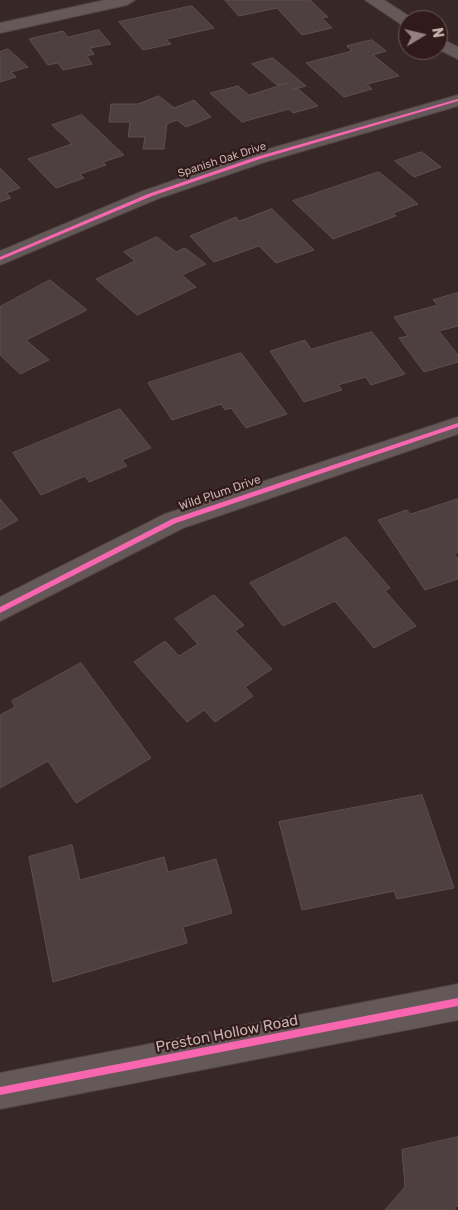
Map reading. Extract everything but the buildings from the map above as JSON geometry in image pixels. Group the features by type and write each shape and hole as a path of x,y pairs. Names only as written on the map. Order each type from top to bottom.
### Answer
{"street":[{"path":"0,28 127,0"},
{"path":"374,0 398,16"},
{"name":"Spanish Oak Drive","path":"0,259 150,194 258,158 458,100"},
{"name":"Wild Plum Drive","path":"0,610 174,521 458,425"},
{"name":"Preston Hollow Road","path":"0,1091 458,1002"}],"cycle path":[{"path":"0,259 150,195 258,158 458,100"},
{"path":"0,610 174,521 458,425"},
{"path":"0,1091 458,1002"}]}
